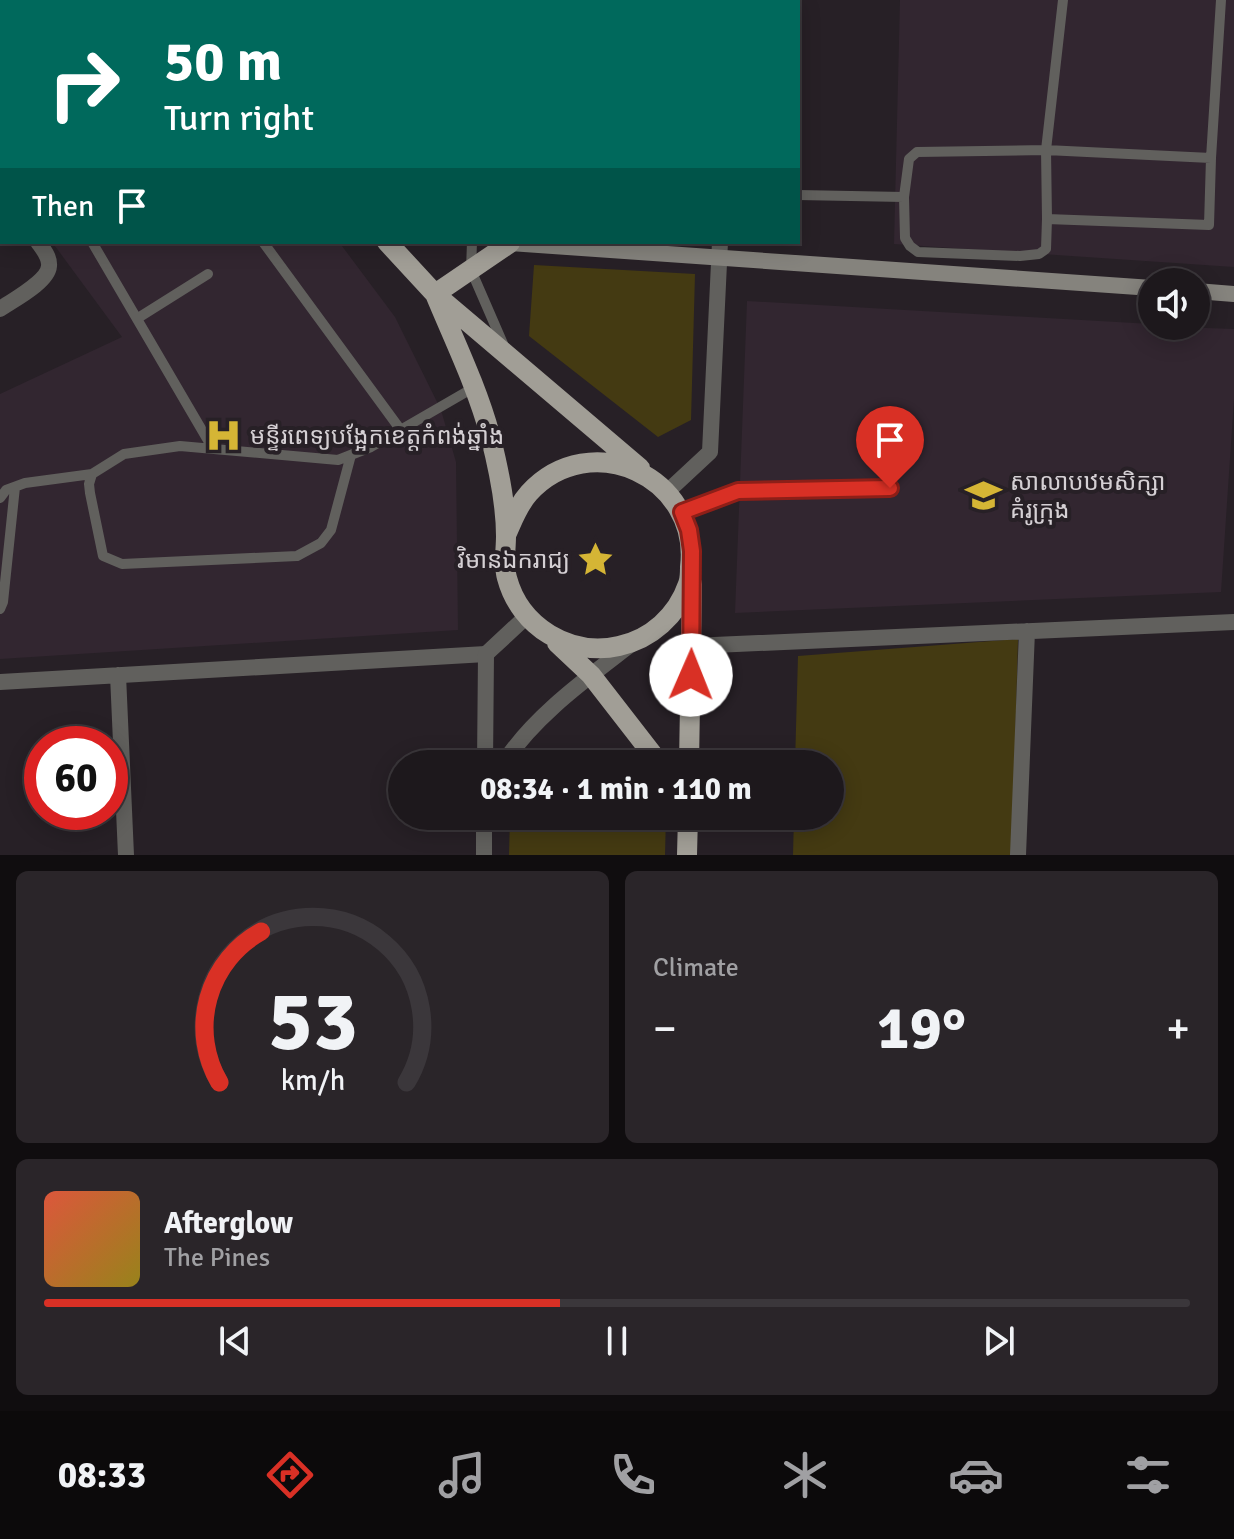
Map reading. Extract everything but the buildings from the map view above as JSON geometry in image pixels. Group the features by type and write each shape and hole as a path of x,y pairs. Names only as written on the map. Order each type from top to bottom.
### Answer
{"main road":[{"path":"389,244 435,294 661,487 682,512 692,551 689,750"},
{"path":"435,294 509,244"},
{"path":"540,244 720,250 1138,287"},
{"path":"1210,292 1234,294"},
{"path":"435,294 489,430 499,471 506,535 504,561 515,599 527,616 591,675 649,750"},
{"path":"506,535 520,504 530,491 565,468 587,463 614,463 632,468 661,487"},
{"path":"545,633 583,648 607,649 633,643 657,628 678,605 688,583 692,551"},
{"path":"687,830 687,855"}],"street":[{"path":"0,309 44,279 50,267 48,256 39,244"},
{"path":"661,487 710,452 720,250"},
{"path":"0,682 486,654 527,616"},
{"path":"692,646 1234,622"},
{"path":"1018,855 1027,631"},
{"path":"513,750 547,714 633,643"},
{"path":"485,750 486,654"},
{"path":"118,675 126,855"},
{"path":"484,830 484,855"}],"lane":[{"path":"1063,0 1046,150 1046,249 1039,254 1020,256 918,252 910,246 905,238 904,197 909,159 917,152 1046,150 1211,158"},
{"path":"1047,219 1209,225 1221,0"},
{"path":"800,195 904,197"},
{"path":"93,244 213,449"},
{"path":"264,244 400,429"},
{"path":"472,244 471,270 507,356"},
{"path":"138,318 208,274"},
{"path":"0,498 6,490 25,483 92,474 124,454 180,446 338,460 371,447 473,388"},
{"path":"92,474 90,493 103,556 111,560 122,564 297,556 321,543 331,530 351,455"},
{"path":"0,609 15,487"},
{"path":"682,512 738,491 890,488"}],"shaded area":[{"path":"900,0 1234,0 1234,267 894,244"},
{"name":"មន្ទីរពេទ្យបង្អែកខេត្តកំពង់ឆ្នាំង","path":"53,244 340,244 395,317 441,410 456,462 458,630 0,659 0,394 122,337"},
{"path":"534,265 695,274 691,420 658,437 529,336"},
{"name":"សាលាបឋមសិក្សា គំរូក្រុង","path":"747,301 1138,323 1138,340 1210,340 1210,328 1234,329 1234,399 1221,592 735,613"},
{"path":"1018,639 1012,855 793,855 794,830 844,830 844,750 795,750 798,656"},
{"path":"510,830 666,830 665,855 509,855"}],"place":[{"name":"មន្ទីរពេទ្យបង្អែកខេត្តកំពង់ឆ្នាំង","path":"224,436"},
{"name":"សាលាបឋមសិក្សា គំរូក្រុង","path":"984,496"},
{"name":"វិមានឯករាជ្យ","path":"596,560"}],"route":[{"path":"691,675 692,551 682,512 738,491 890,488"}]}
